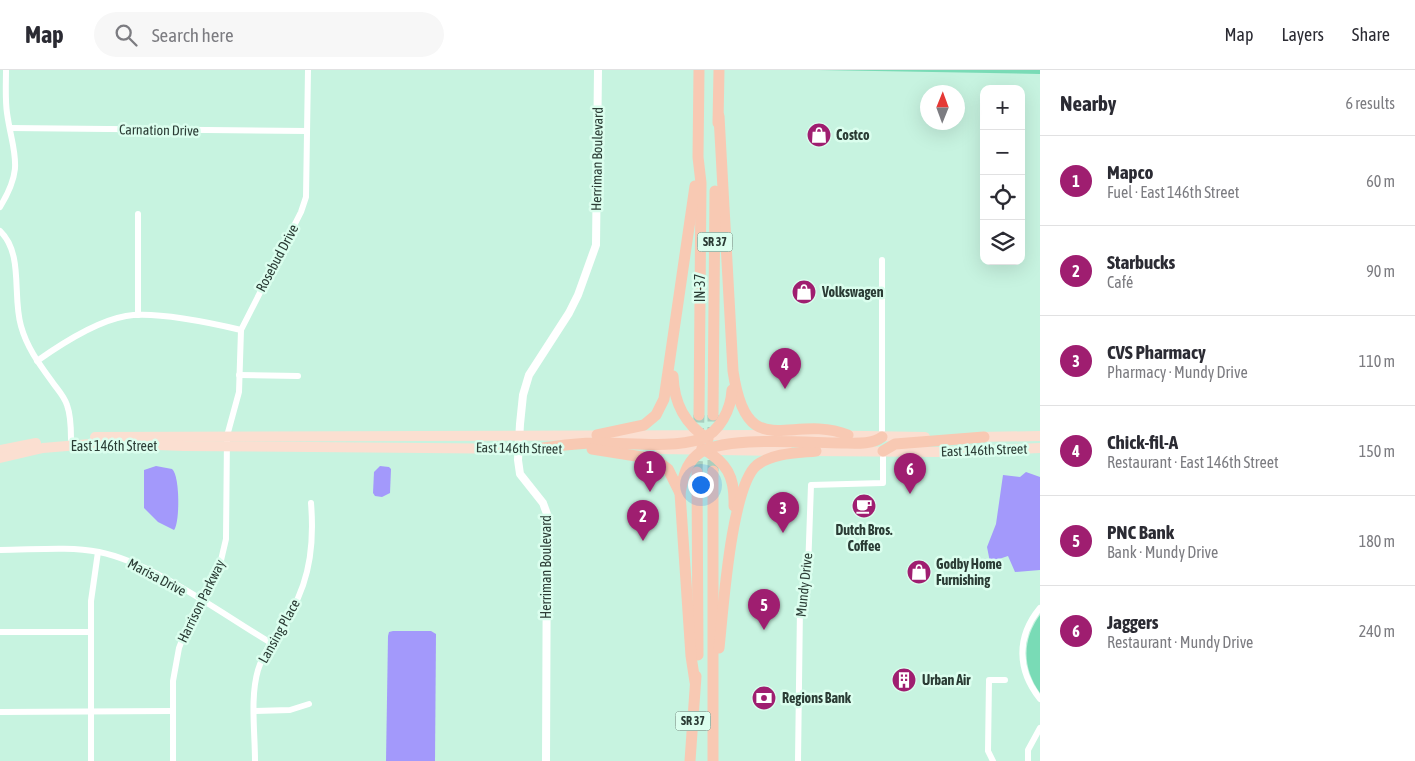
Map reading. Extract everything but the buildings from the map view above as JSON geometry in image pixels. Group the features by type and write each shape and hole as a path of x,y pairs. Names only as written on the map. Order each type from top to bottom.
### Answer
{"highway":[{"name":"IN-37","path":"699,70 698,158 701,182 699,415"},
{"name":"IN-37","path":"713,415 716,141 719,116 719,70"},
{"path":"533,449 591,443 681,443 686,438 705,437 717,426 729,408 733,371 719,116"},
{"path":"597,436 630,430 651,421 660,409 664,399 698,158"},
{"path":"672,349 673,386 678,406 690,425 705,437 721,444 744,450"},
{"path":"733,371 742,411 756,425 765,429 836,431 848,435"},
{"path":"696,682 691,656 680,493 686,469 698,454 721,444 850,443 877,441 882,437"},
{"path":"883,452 895,444 984,437"},
{"path":"686,438 718,457 724,464 733,485 732,540"},
{"path":"592,449 655,459 673,476 680,493"},
{"path":"713,684 732,540 745,482 753,470 763,462 774,457 816,451"},
{"name":"SR 37","path":"712,471 713,761"},
{"name":"SR 37","path":"690,761 698,657 697,472"}],"main road":[{"name":"East 146th Street","path":"705,437 848,435 882,437 1040,436"},
{"name":"East 146th Street","path":"0,450 42,442 100,436 533,449 883,452 1040,448"},
{"name":"East 146th Street","path":"0,458 73,444 597,436 686,438"}],"street":[{"path":"0,207 16,172 16,155 6,109 6,70"},
{"name":"Rosebud Drive","path":"227,441 238,400 241,330 304,204 308,178 308,70"},
{"name":"Herriman Boulevard","path":"546,761 547,514 543,503 520,474 518,448 523,395 529,375 569,313 578,295 596,245 598,70"},
{"name":"Carnation Drive","path":"10,128 307,131"},
{"path":"138,214 138,315"},
{"path":"0,231 7,240 14,256 21,327 37,361 65,400 69,412 71,439"},
{"path":"882,260 882,437"},
{"path":"37,361 59,346 104,324 120,318 138,315 197,321 241,330"},
{"path":"239,375 298,376"},
{"name":"Harrison Parkway","path":"173,761 174,674 179,648 186,628 218,573 224,551 227,529 227,441"},
{"name":"Mundy Drive","path":"798,761 800,606 808,570 811,485 814,483 883,483 883,452"},
{"name":"Lansing Place","path":"255,761 257,675 271,643 295,603 308,571 312,541 311,502"},
{"name":"Marisa Drive","path":"0,550 98,552 136,564 271,643"},
{"path":"91,761 92,590 98,552"},
{"path":"1040,608 1026,628 1022,654 1026,676 1040,699"},
{"path":"0,632 91,632"},
{"path":"993,761 988,751 989,680 1005,680"},
{"path":"255,710 290,710 308,704"},
{"path":"0,712 173,711"},
{"path":"1028,761 1028,750 1040,728"}],"green space":[{"path":"818,70 1040,70 1040,74"},
{"path":"1040,615 1040,693 1030,674 1026,654 1030,634"}],"shaded area":[{"path":"156,466 172,469 177,480 177,518 174,530 158,522 144,508 144,470"},
{"path":"380,466 391,469 390,493 382,497 375,496 373,493 374,472"},
{"path":"1026,472 1040,477 1040,570 1015,572 1008,556 990,562 987,547 996,524 1003,475 1020,477"},
{"path":"431,631 436,634 435,761 386,761 388,636 389,632"}],"tunnel":[{"path":"697,472 699,415"},
{"path":"713,415 713,471"}],"place":[{"name":"Costco","path":"819,135"},
{"name":"Volkswagen","path":"804,292"},
{"name":"Chick-fil-A","path":"785,389"},
{"name":"Mapco","path":"650,492"},
{"name":"Jaggers","path":"910,494"},
{"name":"Dutch Bros. Coffee","path":"864,506"},
{"name":"CVS Pharmacy","path":"783,533"},
{"name":"Starbucks","path":"643,541"},
{"name":"Godby Home Furnishing","path":"919,572"},
{"name":"PNC Bank","path":"764,630"},
{"name":"Urban Air","path":"904,680"},
{"name":"Regions Bank","path":"764,698"}]}
